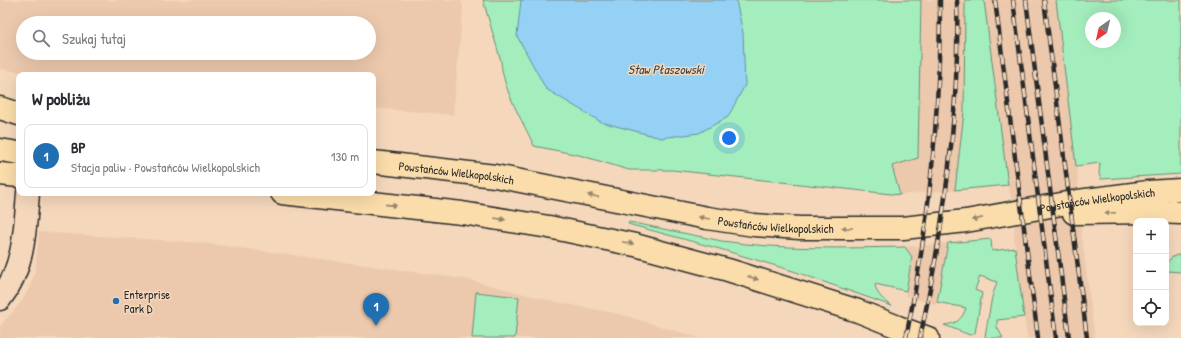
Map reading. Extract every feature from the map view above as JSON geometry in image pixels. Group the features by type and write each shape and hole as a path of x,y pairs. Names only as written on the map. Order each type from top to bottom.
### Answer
{"main road":[{"path":"0,108 16,113"},
{"path":"0,118 16,120"},
{"path":"0,150 16,153"},
{"name":"Powstańców Wielkopolskich","path":"376,162 495,176 707,218 800,228 903,228 966,221 1078,201 1140,193 1181,190"},
{"path":"0,174 16,176"},
{"path":"309,196 462,213 549,227 635,245 728,270 843,306 928,338"},
{"path":"1015,212 1079,214 1155,212 1181,213"}],"street":[{"path":"0,299 8,287 18,265 21,253 28,196"}],"shaded area":[{"path":"0,0 461,0 463,7 453,115 376,108 376,72 22,72 0,69"},
{"path":"921,0 1064,0 1078,177 1079,214 1095,338 1027,338 1014,240 1015,212 1008,185 900,195 892,166 918,158"},
{"path":"39,232 205,243 466,279 552,301 619,314 700,338 0,338 0,326 22,301 35,272"},
{"path":"948,243 937,305 905,296 912,257 905,247"}],"green space":[{"path":"483,0 921,0 918,158 892,166 900,195 672,170 629,170 579,155 534,146 505,83 501,61"},
{"path":"965,0 984,0 1008,185 955,190 964,112"},
{"path":"1056,0 1181,0 1181,174 1101,179 1099,174 1100,163 1076,166"},
{"path":"629,222 722,241 745,244 814,248 905,247 912,257 906,291 875,284 879,294 892,306 793,271 628,224"},
{"path":"991,239 992,251 1015,248 1024,317 997,320 997,327 1003,338 986,338 985,336 992,297 997,282 980,276 975,290 982,293 975,333 970,335 944,325 956,322 963,315 966,308 937,302 948,243"},
{"path":"1181,255 1181,272 1169,271 1169,260 1171,258"},
{"path":"476,292 519,297 515,338 472,338"}],"water":[{"name":"Staw Płaszowski","path":"521,0 736,0 743,33 745,85 728,117 699,133 661,138 601,122 546,89 517,36"}],"railway":[{"path":"906,338 921,254 932,170 938,85 940,0"},
{"path":"920,338 929,296 949,170 956,85 957,0"},
{"path":"995,0 1038,338"},
{"path":"1013,0 1056,338"},
{"path":"1026,0 1069,338"},
{"path":"1044,0 1087,338"}],"place":[{"name":"Enterprise Park D","path":"116,301"},
{"name":"BP","path":"376,326"}]}
